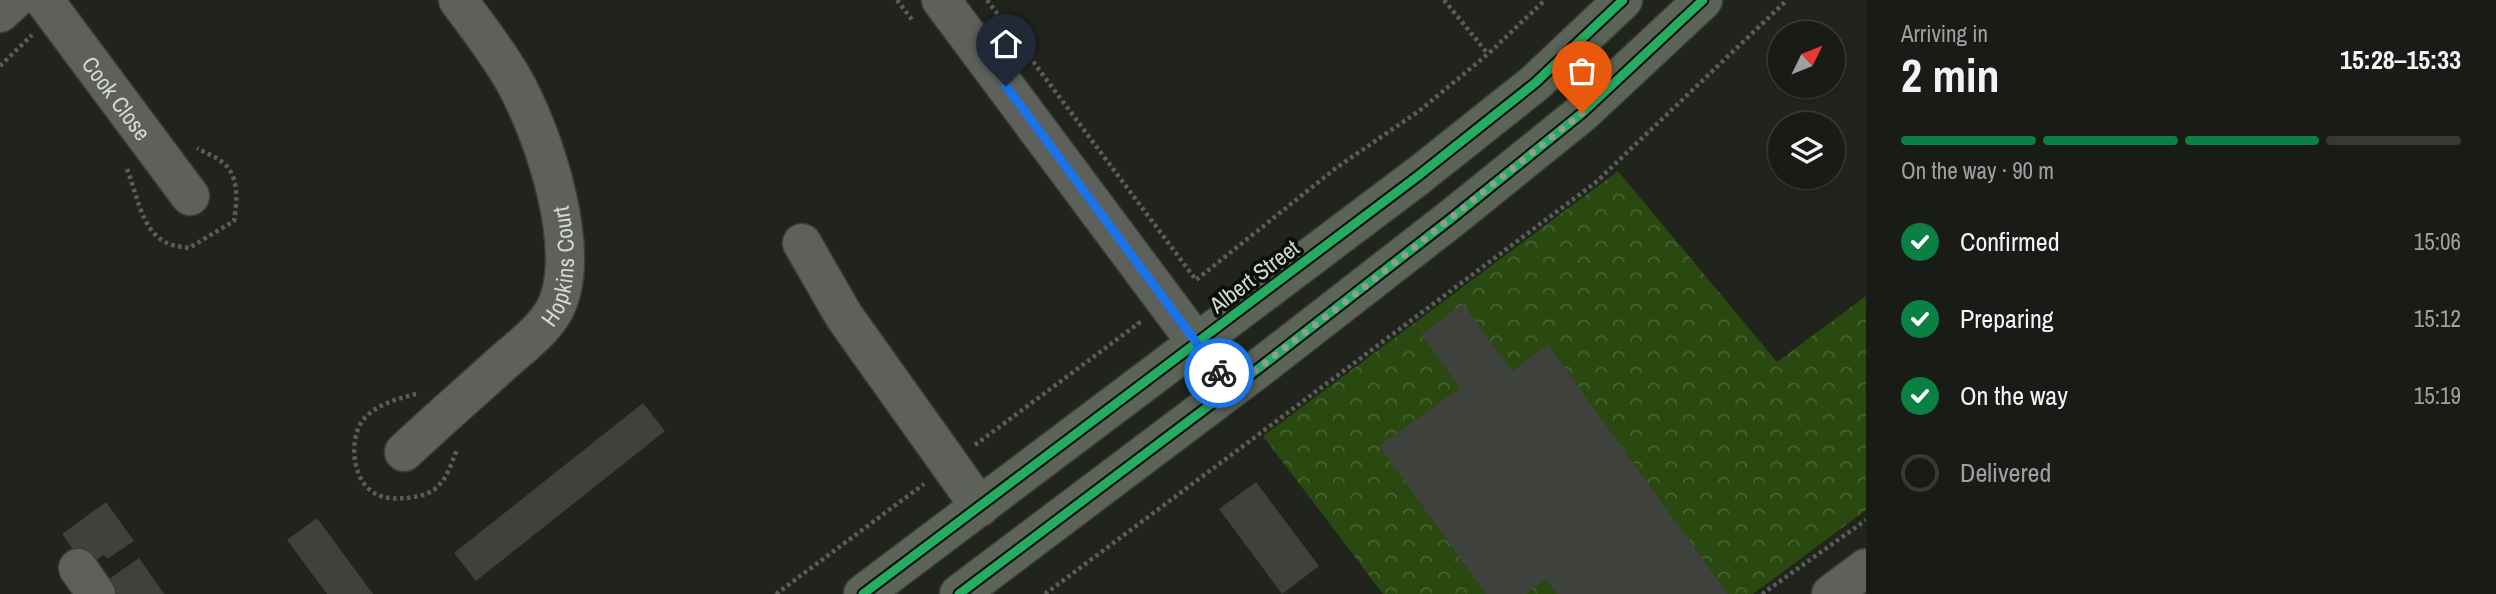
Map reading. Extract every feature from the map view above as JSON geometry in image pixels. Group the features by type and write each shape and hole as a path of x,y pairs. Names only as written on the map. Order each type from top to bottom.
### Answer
{"highway":[{"name":"Albert Street","path":"863,594 1418,176 1535,83 1623,0"},
{"path":"959,594 1362,289 1572,121 1703,0"}],"street":[{"path":"0,13 14,0"},
{"name":"Hopkins Court","path":"404,452 542,327 554,311 564,275 564,239 560,216 550,168 537,128 507,69 458,0"},
{"path":"942,0 1231,389"},
{"name":"Cook Close","path":"40,16 190,196"},
{"path":"802,243 844,316 980,507"},
{"path":"1831,594 1866,568"}],"path":[{"path":"987,0 1196,280 1336,168 1419,111 1488,54 1545,0"},
{"path":"1444,0 1488,54"},
{"path":"1045,594 1595,183 1787,0"},
{"path":"0,66 40,16"},
{"path":"424,391 383,404 363,421 357,434 354,452 358,474 365,485 376,495 390,499 414,498 429,493 438,487 446,476 461,443"},
{"path":"1762,594 1866,520"}],"green space":[{"path":"1618,171 1777,362 1866,296 1866,510 1753,594 1383,594 1263,436"}],"building":[{"path":"1463,304 1512,371 1548,345 1728,594 1557,594 1546,579 1525,594 1486,594 1379,446 1460,388 1421,334"},
{"path":"643,403 665,431 476,581 454,553"},
{"path":"1256,482 1319,566 1282,594 1219,509"},
{"path":"106,502 134,541 107,559 104,555 91,564 81,561 62,534"},
{"path":"317,518 373,594 327,594 287,540"},
{"path":"139,558 164,594 109,594 102,584"}],"cycle path":[{"path":"863,594 1418,176 1535,83 1623,0"},
{"path":"959,594 1259,368 1452,218 1582,113 1703,0"}],"way so far":[{"path":"1219,373 1231,389 1362,289 1582,113"}],"route":[{"path":"1006,86 1219,373"}]}
